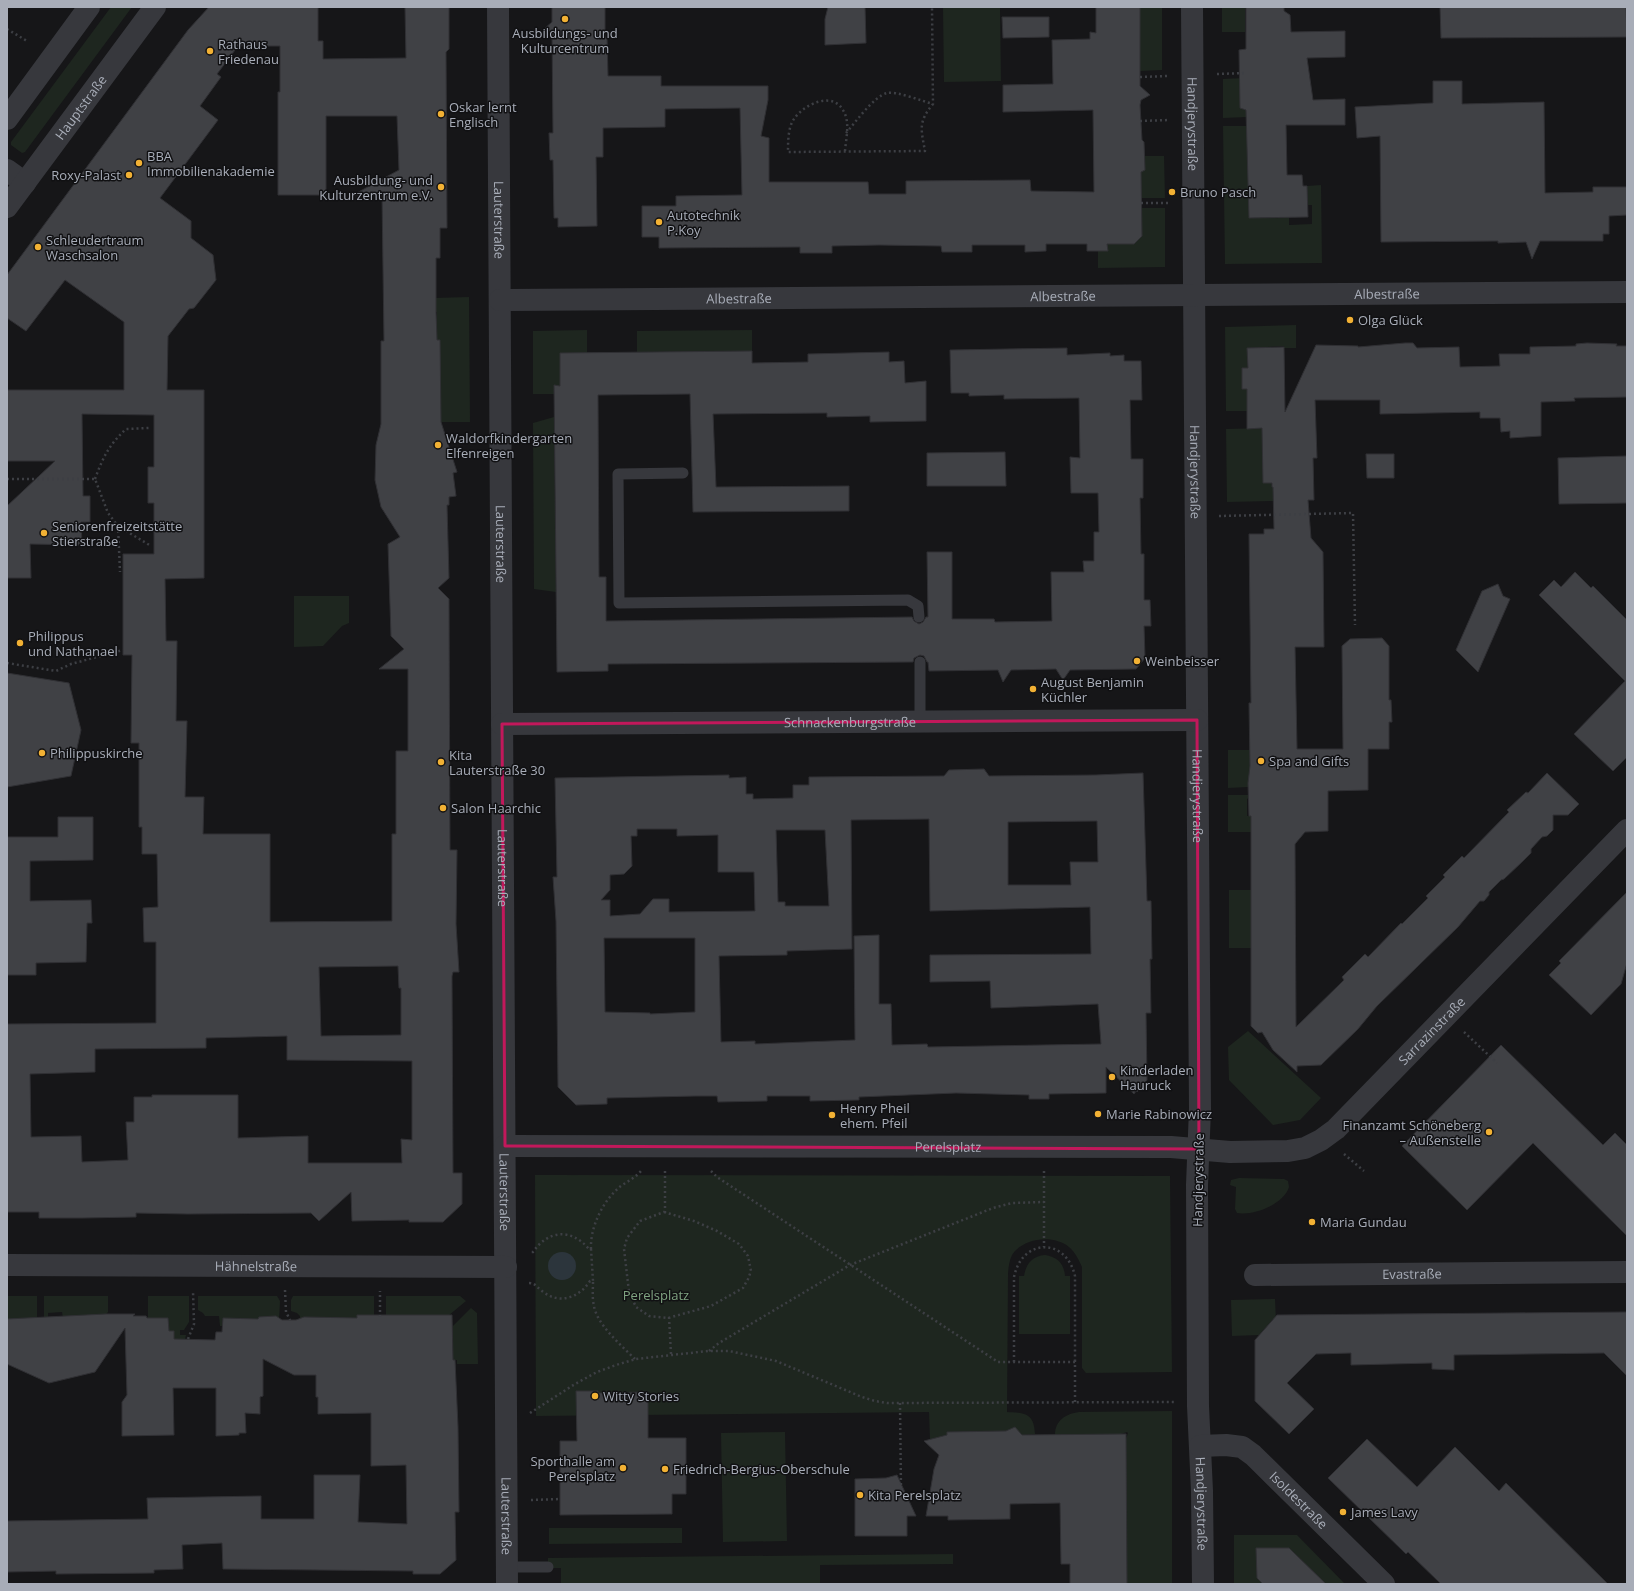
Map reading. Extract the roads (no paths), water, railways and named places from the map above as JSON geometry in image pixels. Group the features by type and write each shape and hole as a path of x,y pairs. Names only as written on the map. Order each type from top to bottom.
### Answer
{"street":[{"path":"7,118 89,7"},
{"name":"Hauptstraße","path":"7,207 155,7"},
{"name":"Lauterstraße","path":"498,7 507,1576"},
{"name":"Handjerystraße","path":"1192,7 1200,1109 1197,1218 1198,1406 1202,1491 1203,1584"},
{"path":"7,170 25,183"},
{"name":"Albestraße","path":"500,300 1627,292"},
{"name":"Schnackenburgstraße","path":"502,724 1197,720"},
{"name":"Sarrazinstraße","path":"1199,1149 1235,1152 1288,1151 1305,1148 1321,1140 1336,1129 1627,830"},
{"name":"Perelsplatz","path":"505,1146 1171,1146 1199,1149"},
{"name":"Hähnelstraße","path":"7,1266 506,1267"},
{"name":"Evastraße","path":"1255,1274 1627,1272"},
{"name":"Isoldestraße","path":"1200,1446 1242,1447 1253,1455 1384,1584"}],"lane":[{"path":"683,473 618,474 619,603 908,600 918,606 919,617"},
{"path":"920,662 920,722"},
{"path":"507,1576 548,1567"}],"place":[{"name":"Ausbildungs- und Kulturcentrum","path":"565,19"},
{"name":"Rathaus Friedenau","path":"210,51"},
{"name":"Oskar lernt Englisch","path":"441,114"},
{"name":"BBA Immobilienakademie","path":"139,163"},
{"name":"Roxy-Palast","path":"129,175"},
{"name":"Ausbildung- und Kulturzentrum e.V.","path":"441,187"},
{"name":"Bruno Pasch","path":"1172,192"},
{"name":"Autotechnik P.Koy","path":"659,222"},
{"name":"Schleudertraum Waschsalon","path":"38,247"},
{"name":"Olga Glück","path":"1350,320"},
{"name":"Waldorfkindergarten Elfenreigen","path":"438,445"},
{"name":"Seniorenfreizeitstätte Stierstraße","path":"44,533"},
{"name":"Philippus und Nathanael","path":"20,643"},
{"name":"Weinbeisser","path":"1137,661"},
{"name":"August Benjamin Küchler","path":"1033,689"},
{"name":"Philippuskirche","path":"42,753"},
{"name":"Spa and Gifts","path":"1261,761"},
{"name":"Kita Lauterstraße 30","path":"441,762"},
{"name":"Salon Haarchic","path":"443,808"},
{"name":"Kinderladen Hauruck","path":"1112,1077"},
{"name":"Marie Rabinowicz","path":"1098,1114"},
{"name":"Henry Pheil ehem. Pfeil","path":"832,1115"},
{"name":"Finanzamt Schöneberg – Außenstelle","path":"1489,1132"},
{"name":"Maria Gundau","path":"1312,1222"},
{"name":"Witty Stories","path":"595,1396"},
{"name":"Sporthalle am Perelsplatz","path":"623,1468"},
{"name":"Friedrich-Bergius-Oberschule","path":"665,1469"},
{"name":"Kita Perelsplatz","path":"860,1495"},
{"name":"James Lavy","path":"1343,1512"}]}
